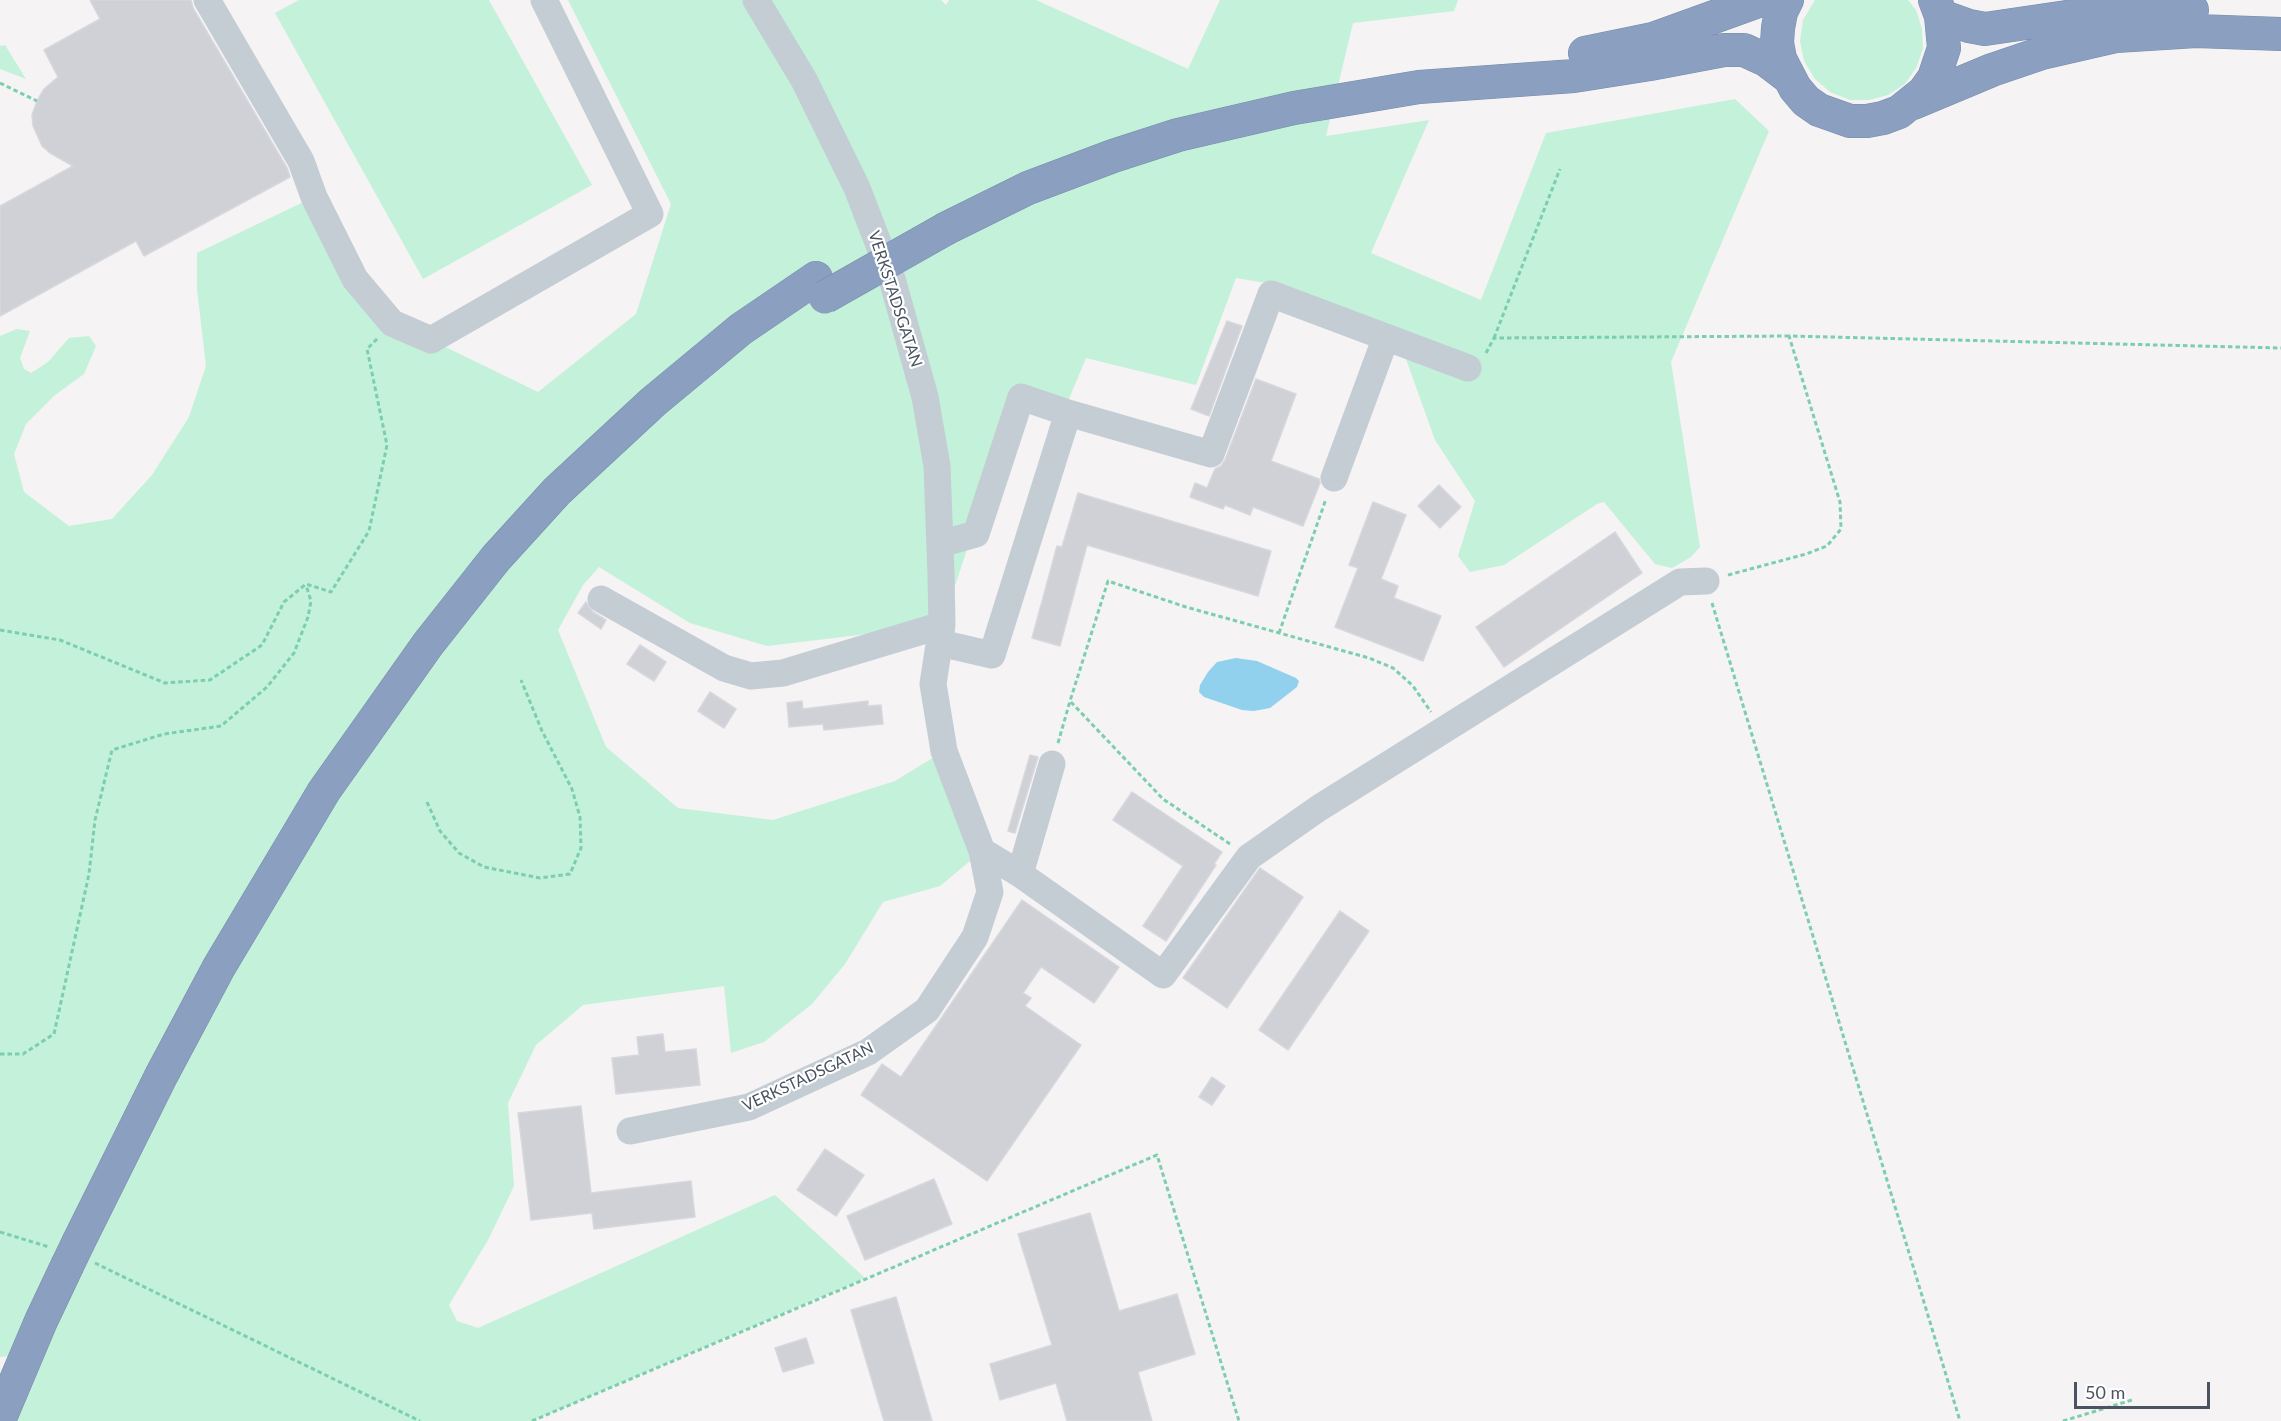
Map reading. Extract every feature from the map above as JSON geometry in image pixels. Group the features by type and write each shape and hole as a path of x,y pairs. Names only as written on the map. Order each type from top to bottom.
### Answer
{"highway":[{"path":"0,1418 41,1321 79,1256 133,1174 237,975 364,769 441,657 529,549 666,413 820,287 942,220 1015,175 1120,134 1215,106 1285,90 1403,71 1563,56 1612,48 1653,39 1761,0"},
{"path":"1786,76 1780,59 1778,36 1781,12 1787,0"},
{"path":"1913,103 1924,92 1940,63 1944,48 1938,8"},
{"path":"1938,8 1969,26 1985,29 2108,11 2174,9 2281,13"},
{"path":"942,220 1113,156 1178,135 1338,100 1419,87 1574,76 1724,50 1744,50 1766,60 1786,76 1806,100 1819,110 1850,121 1883,118 1992,70 2042,53 2116,36 2196,31 2281,34"},
{"path":"21,1421 79,1256"}],"street":[{"path":"207,0 301,160 314,197 355,279 392,323 431,340 650,214 543,0"},
{"name":"VERKSTADSGATAN","path":"630,1131 749,1107 868,1052 927,1010 975,937 990,892 982,851 944,751 933,684 941,634 940,544 937,466 925,397 892,279 852,178 804,80 756,0"},
{"path":"940,544 976,534 1021,397 1068,413 1211,454 1271,294 1468,368"},
{"path":"1334,478 1386,337"},
{"path":"601,599 724,668 751,676 783,673 941,634 992,655 1068,413"},
{"path":"982,851 1020,874 1163,975 1249,857 1319,808 1680,582 1706,581"},
{"path":"1020,874 1053,764"}],"path":[{"path":"0,82 37,101"},
{"path":"1468,368 1482,360 1494,338 1560,169"},
{"path":"306,584 331,592 369,531 387,445 367,348 392,323"},
{"path":"1494,338 1789,336 2281,348"},
{"path":"1789,336 1840,502 1840,529 1827,546 1806,554 1706,581 1960,1421"},
{"path":"1279,633 1334,478"},
{"path":"1053,764 1070,701 1108,581 1186,607 1369,658 1393,668 1413,686 1444,730"},
{"path":"0,630 60,640 165,683 210,680 261,645 284,602 306,584"},
{"path":"0,1054 23,1054 54,1034 89,874 95,820 112,750 164,734 221,726 259,694 294,652 308,617 311,601 306,584"},
{"path":"427,802 440,831 459,853 484,867 540,879 570,874 581,848 580,817 572,789 542,731 521,680"},
{"path":"1070,701 1163,799 1249,857"},
{"path":"532,1421 1157,1155 1239,1421"},
{"path":"0,1232 79,1256 420,1421"},
{"path":"2063,1421 2132,1400"}],"green space":[{"path":"299,0 489,0 592,185 423,279 275,13"},
{"path":"568,0 941,0 946,5 949,0 1036,0 1188,69 1220,0 1458,0 1454,11 1353,23 1326,136 1429,120 1371,253 1481,300 1546,133 1735,99 1769,131 1671,362 1700,547 1691,557 1672,568 1655,564 1604,502 1597,504 1504,565 1470,572 1458,556 1475,501 1435,440 1401,345 1272,284 1236,278 1196,385 1086,358 1068,401 1021,386 942,625 767,646 690,623 599,567 583,585 558,630 606,747 678,808 773,820 895,781 944,751 982,851 940,886 883,902 845,964 812,1004 764,1042 731,1053 724,986 583,1005 536,1045 508,1103 514,1186 488,1240 449,1305 457,1321 478,1328 775,1195 865,1278 532,1421 6,1421 11,1356 0,1357 0,336 17,329 30,331 20,358 24,369 31,373 48,362 69,338 89,336 96,346 84,374 55,395 26,424 14,454 24,492 69,526 112,519 152,475 189,417 206,366 197,289 197,253 314,197 355,279 431,340 538,392 636,314 671,204"},
{"path":"1815,0 1908,0 1916,10 1922,29 1923,49 1916,68 1905,84 1888,95 1869,100 1850,100 1830,92 1815,79 1804,61 1800,41 1803,20"},
{"path":"5,45 26,79 0,69 0,46"}],"water":[{"path":"1236,658 1257,661 1296,678 1299,681 1297,687 1270,708 1254,711 1242,710 1204,697 1199,692 1200,685 1208,672 1217,662"}],"building":[{"path":"90,0 191,0 193,8 287,168 290,177 144,256 136,241 0,316 0,206 73,166 42,146 33,126 32,115 37,101 44,89 58,77 44,50 100,19"},
{"path":"1227,321 1242,326 1209,416 1191,409"},
{"path":"1256,379 1296,394 1271,461 1319,479 1320,483 1303,526 1253,507 1250,515 1225,505 1223,509 1190,497 1195,483 1207,488 1215,469 1225,460"},
{"path":"1439,485 1461,507 1440,528 1418,506"},
{"path":"1078,493 1271,551 1258,596 1087,545 1060,646 1032,638 1057,546 1062,547"},
{"path":"1373,502 1406,515 1381,579 1398,586 1394,598 1441,616 1423,661 1335,627 1358,568 1349,565"},
{"path":"1615,532 1642,573 1504,667 1476,627"},
{"path":"586,602 593,612 606,620 601,629 578,613"},
{"path":"640,645 666,662 654,681 627,664"},
{"path":"710,692 736,709 724,728 698,711"},
{"path":"802,701 803,709 868,701 868,706 881,705 883,724 824,730 823,724 789,727 787,703"},
{"path":"1030,755 1038,757 1015,833 1008,831"},
{"path":"1132,792 1222,852 1214,864 1216,865 1166,941 1143,926 1183,866 1113,820"},
{"path":"1260,868 1303,897 1227,1008 1183,978"},
{"path":"1022,900 1119,967 1094,1003 1041,967 1023,993 1031,998 1025,1006 1081,1045 987,1181 861,1095 882,1064 901,1077"},
{"path":"1340,911 1369,931 1288,1050 1259,1030"},
{"path":"663,1034 665,1052 696,1049 700,1085 616,1094 612,1058 639,1055 637,1037"},
{"path":"1212,1077 1225,1086 1212,1105 1199,1097"},
{"path":"581,1106 591,1193 691,1181 695,1217 594,1229 592,1213 531,1220 518,1113"},
{"path":"825,1149 864,1175 836,1216 797,1190"},
{"path":"934,1179 952,1224 865,1260 847,1216"},
{"path":"1090,1213 1119,1311 1177,1294 1195,1354 1138,1372 1152,1421 1067,1421 1056,1383 1000,1400 990,1364 1052,1345 1018,1234"},
{"path":"896,1297 932,1421 884,1421 851,1310"},
{"path":"806,1338 814,1363 783,1372 775,1348"}]}
